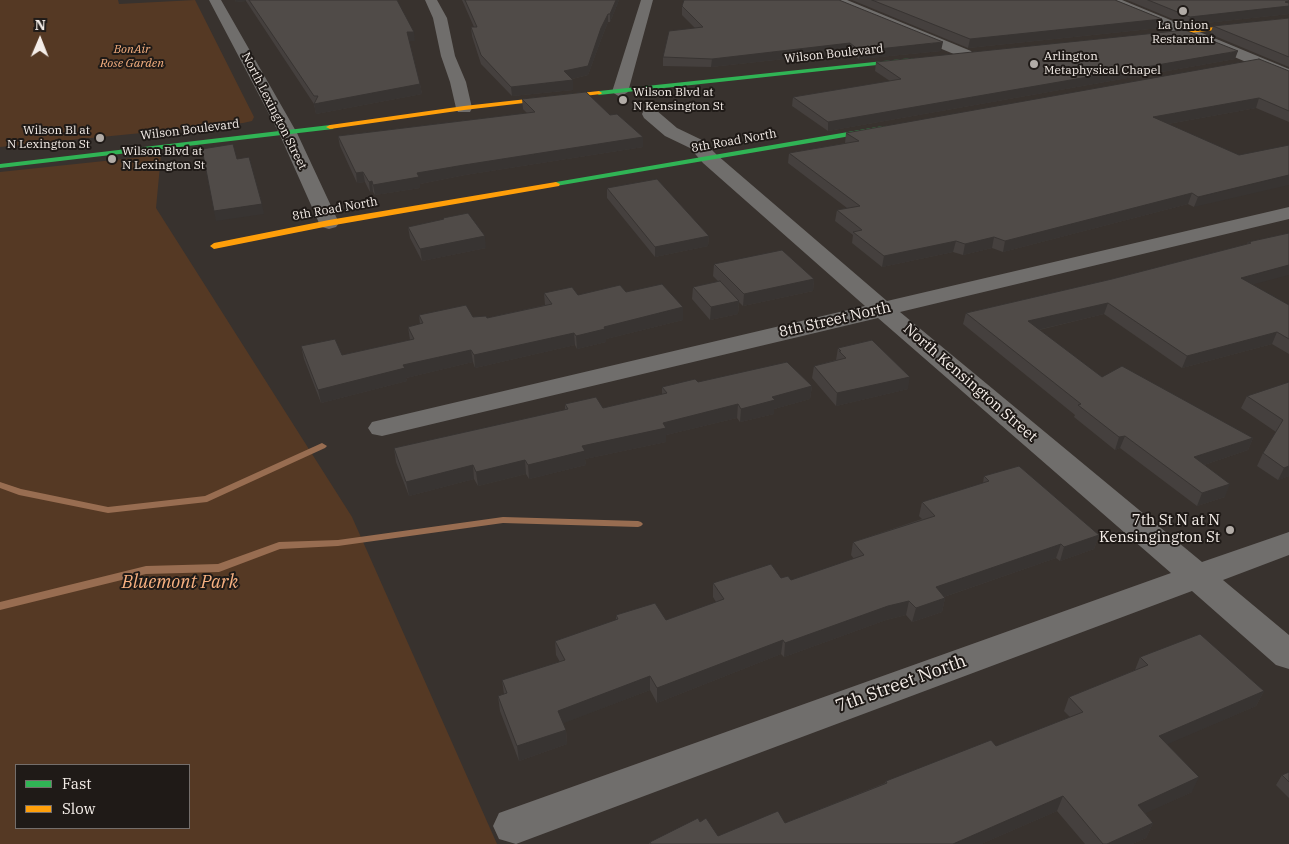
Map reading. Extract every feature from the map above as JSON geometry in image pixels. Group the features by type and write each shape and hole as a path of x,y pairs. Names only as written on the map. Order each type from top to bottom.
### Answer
{"main road":[{"path":"1142,36 1289,20"},
{"name":"Wilson Boulevard","path":"3,165 464,108 970,53"},
{"path":"1234,66 1259,62"},
{"name":"8th Road North","path":"214,246 329,223 893,127"},
{"name":"Wilson Boulevard","path":"6,154 286,129"}],"street":[{"name":"North Lexington Street","path":"215,0 286,129 329,223"},
{"path":"430,0 440,18 448,56 458,82 464,108"},
{"path":"620,92 648,0"},
{"path":"836,0 970,53"},
{"path":"1111,0 1289,75"},
{"name":"North Kensington Street","path":"650,114 671,132 696,144 710,159 882,309 1289,655"},
{"name":"8th Street North","path":"382,428 1289,213"},
{"name":"7th Street North","path":"514,826 1289,543"}],"green space":[{"name":"BonAir Rose Garden","path":"0,0 118,0 119,4 195,0 254,117 252,121 243,123 0,147"},
{"name":"Bluemont Park","path":"161,155 156,208 352,517 497,844 0,844 0,172"}],"building":[{"path":"249,0 397,0 414,32 407,32 420,84 314,104 318,96 314,96"},
{"path":"465,0 616,0 601,28 588,66 564,71 573,80 511,87 481,55 471,27 477,27"},
{"path":"684,0 839,0 943,42 860,51 850,43 712,59 663,57 669,31 703,27 682,6"},
{"path":"872,0 1115,0 1162,19 970,39"},
{"path":"1148,0 1289,0 1285,2 1289,3 1289,6 1190,17"},
{"path":"1289,18 1289,57 1213,26"},
{"path":"1185,30 1238,51 828,122 793,97 901,79 876,62"},
{"path":"1259,59 1289,71 1289,111 1259,98 1153,117 1239,155 1289,145 1289,175 1198,197 1192,193 1005,241 994,237 965,244 956,241 884,256 853,232 862,230 837,210 860,206 789,153 859,141 846,133"},
{"path":"586,92 610,115 617,114 643,137 417,173 419,177 373,185 372,181 369,182 363,172 356,173 338,136 535,112 522,99"},
{"path":"233,144 237,159 249,157 262,204 214,211 202,149"},
{"path":"657,179 709,236 655,247 607,188"},
{"path":"468,213 485,236 420,249 408,227 443,218"},
{"path":"1289,233 1289,265 1241,278 1289,305 1289,339 1277,332 1187,356 1108,303 1028,321 1102,377 1122,366 1253,438 1194,457 1230,484 1202,493 1125,436 1119,437 1078,405 1081,404 966,313 1112,279 1251,243 1248,242"},
{"path":"782,250 814,279 744,294 714,264"},
{"path":"720,281 739,301 711,307 693,287"},
{"path":"662,284 683,307 576,336 574,333 474,355 471,350 403,365 405,368 318,390 301,346 335,339 342,355 414,339 408,327 423,323 419,315 466,305 473,317 486,316 487,318 552,304 544,293 572,287 578,295 620,285 626,292"},
{"path":"872,340 910,377 837,393 814,366 846,358 838,348"},
{"path":"787,362 812,386 772,397 775,400 741,409 738,404 663,423 666,428 582,446 585,451 528,465 525,460 476,472 473,465 406,482 394,448 568,409 565,404 596,397 603,408 667,393 662,387 695,379 698,382"},
{"path":"1289,382 1289,466 1284,468 1263,453 1283,420 1247,396"},
{"path":"1019,466 1099,535 1064,547 1061,544 936,587 945,598 916,608 909,601 888,606 785,643 783,640 657,688 650,676 558,711 566,730 517,746 498,696 507,693 502,680 565,660 555,641 618,619 616,615 655,603 666,620 724,599 713,583 771,564 781,578 788,576 791,580 864,555 853,542 935,516 922,502 989,481 984,476"},
{"path":"1200,634 1264,691 1159,736 1199,777 1138,805 1153,823 1107,844 1103,844 1063,796 953,844 651,844 650,842 698,818 700,822 706,818 718,836 778,811 785,823 991,740 996,746 1083,712 1069,697 1148,665 1140,657"},
{"path":"1289,772 1289,782 1282,775"}],"waterway":[{"path":"0,485 19,492 108,510 207,499 322,446"},
{"path":"0,606 146,570 219,568 279,546 338,543 503,520 638,524"}],"traffic: fast":[{"path":"599,93 912,60"},
{"path":"0,166 330,127"},
{"path":"556,184 883,128"}],"traffic: slow":[{"path":"1152,35 1289,20"},
{"path":"330,127 464,108 599,93"},
{"path":"214,246 329,223 556,184"}],"place":[{"name":"La Union Restaraunt","path":"1183,11"},
{"name":"Arlington Metaphysical Chapel","path":"1034,64"},
{"name":"Wilson Blvd at N Kensington St","path":"623,100"},
{"name":"Wilson Bl at N Lexington St","path":"100,138"},
{"name":"Wilson Blvd at N Lexington St","path":"112,159"},
{"name":"7th St N at N Kensingington St","path":"1230,530"}]}
